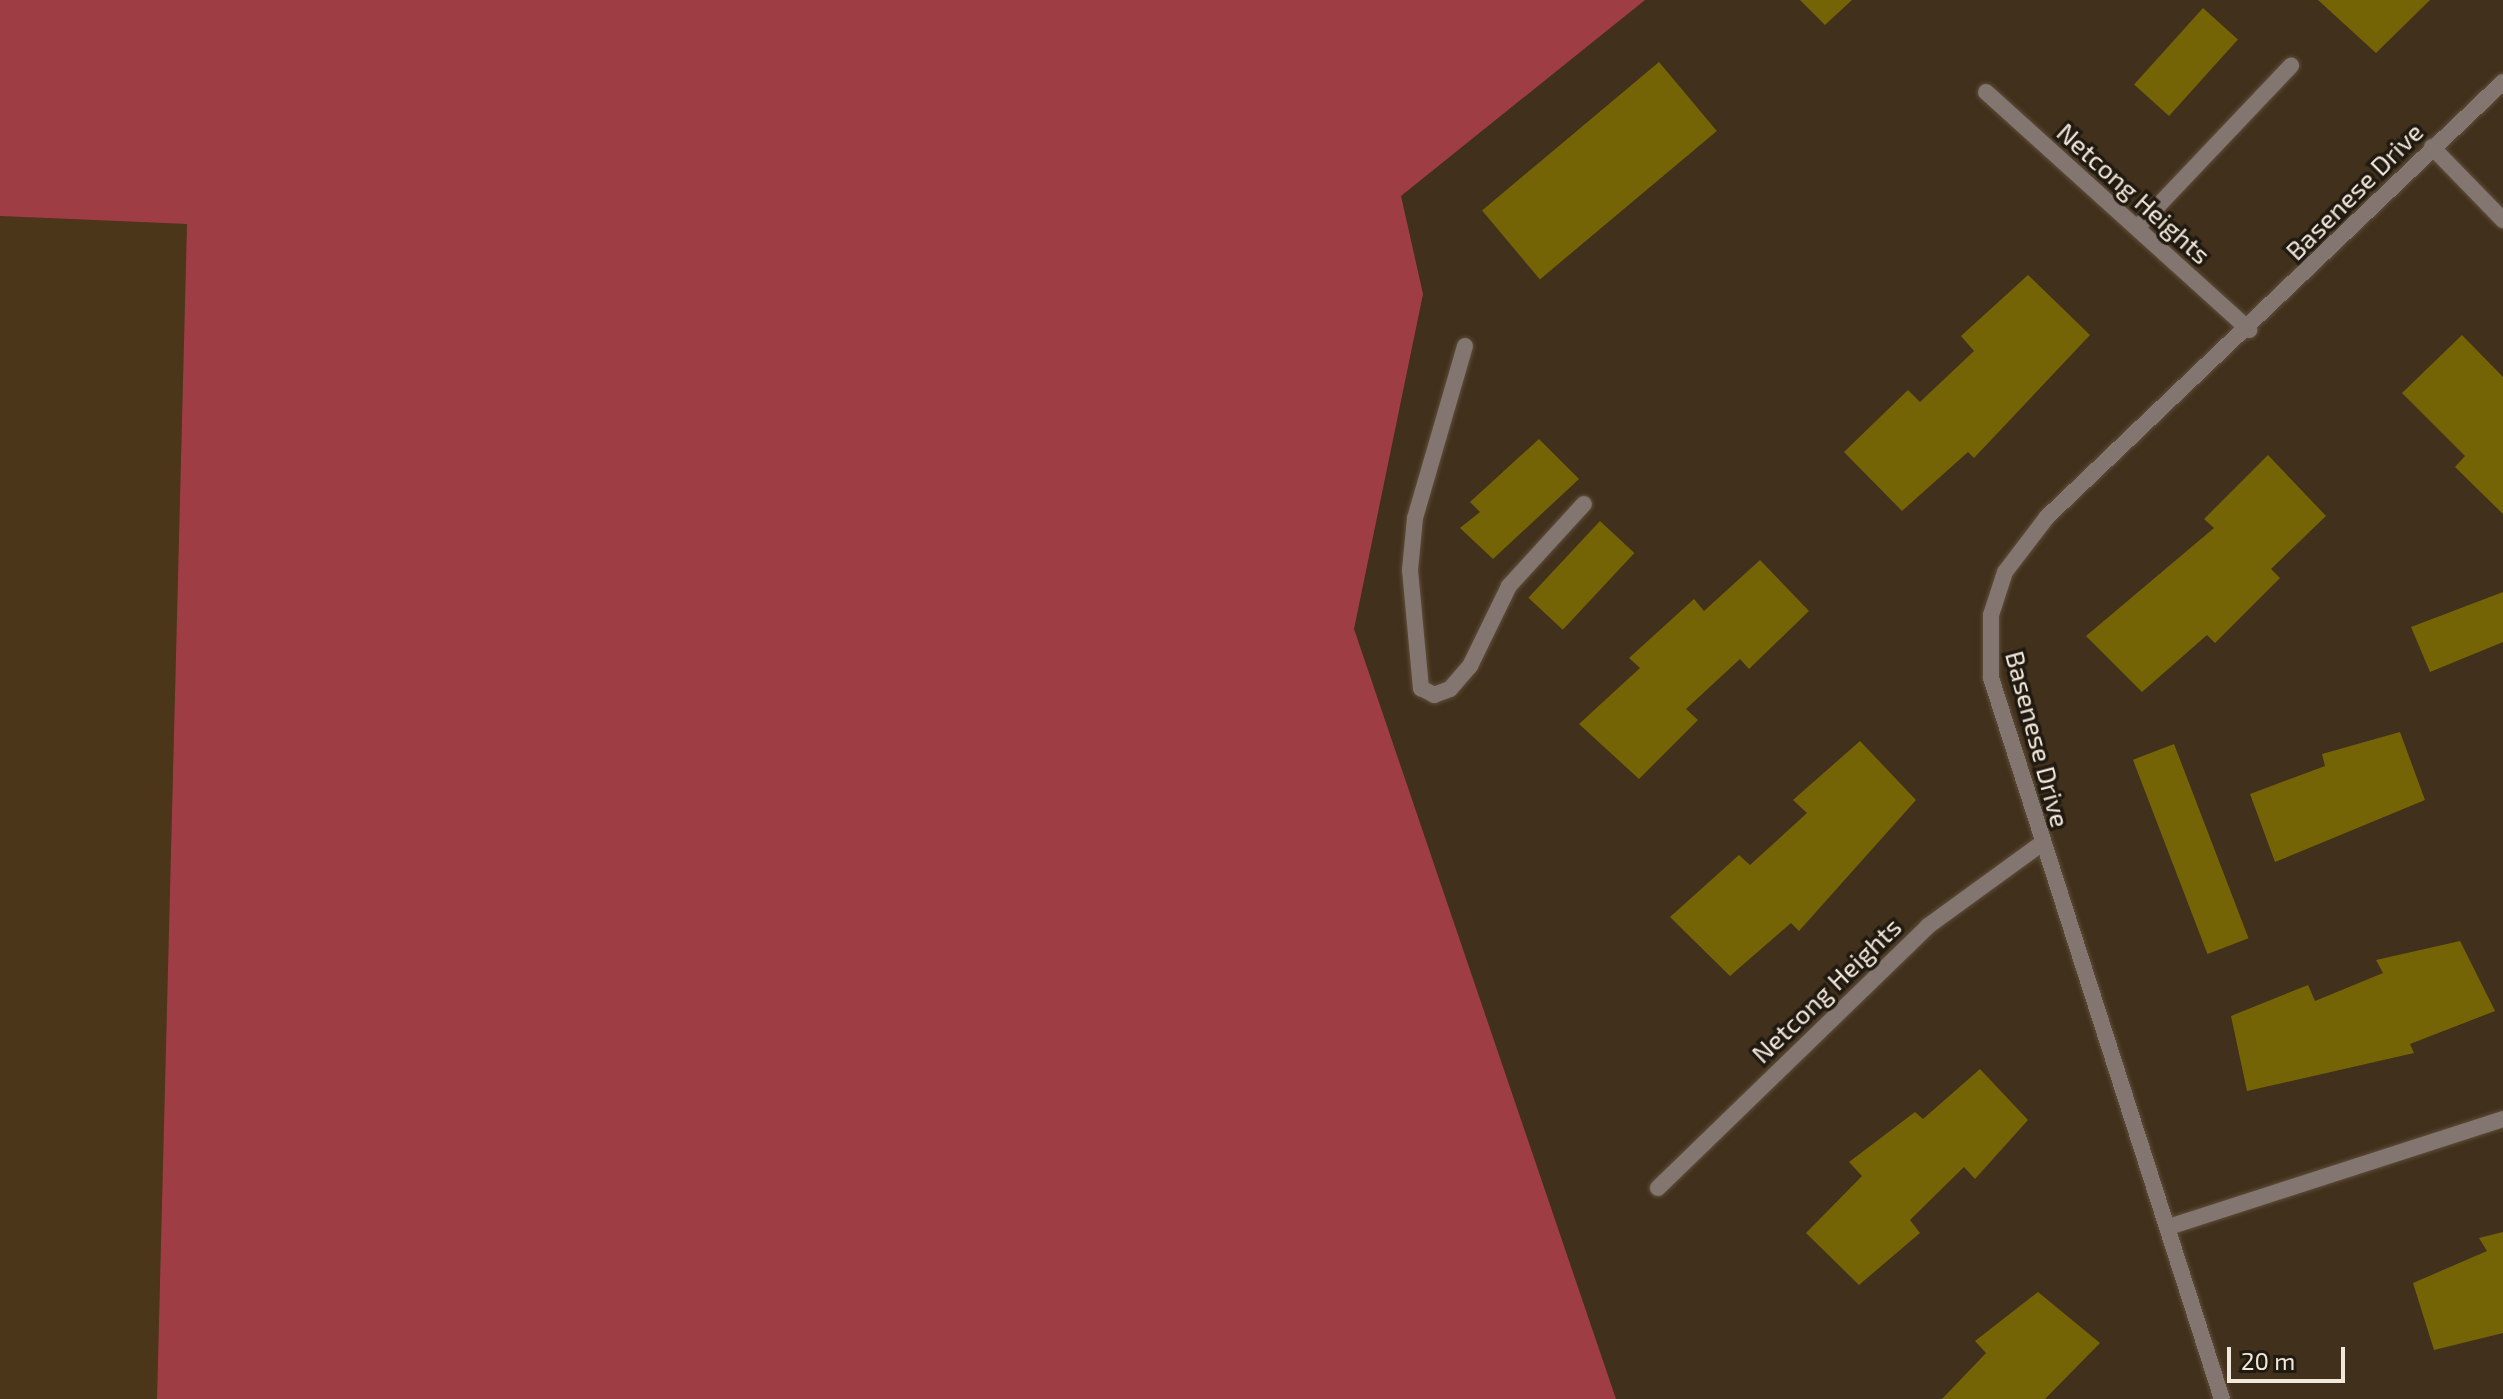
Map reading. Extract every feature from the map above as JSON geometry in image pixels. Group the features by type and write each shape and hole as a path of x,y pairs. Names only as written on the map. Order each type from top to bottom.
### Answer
{"street":[{"path":"2137,228 2291,66"},
{"name":"Basenese Drive","path":"2222,1399 2169,1227 2041,844 1991,678 1988,630 1999,587 2047,517 2249,330 2432,147 2503,82"},
{"name":"Netcong Heights","path":"1986,92 2249,330"},
{"path":"2432,147 2503,220"},
{"path":"1465,346 1415,518 1410,570 1421,688 1434,695 1450,689 1470,666 1509,586 1584,504"},
{"name":"Netcong Heights","path":"1658,1188 1928,926 2041,844"},
{"path":"2169,1227 2503,1119"}],"shaded area":[{"path":"0,0 1645,0 1401,196 1423,294 1354,629 1616,1399 157,1399 187,224 0,216"},
{"path":"0,216 187,224 157,1399 0,1399"}],"building":[{"path":"1800,0 1852,0 1825,25"},
{"path":"2318,0 2430,0 2376,53"},
{"path":"2203,8 2238,39 2169,116 2134,85"},
{"path":"1659,62 1717,131 1540,279 1482,210"},
{"path":"2028,275 2090,335 1974,458 1968,452 1902,511 1844,452 1908,390 1920,402 1974,351 1961,336"},
{"path":"2462,335 2503,377 2503,514 2455,467 2465,456 2402,393"},
{"path":"1539,439 1579,479 1493,559 1460,528 1480,512 1470,502"},
{"path":"2268,455 2326,516 2271,569 2280,578 2215,643 2207,635 2142,692 2086,636 2214,528 2204,519"},
{"path":"1600,521 1634,553 1563,630 1528,598"},
{"path":"1760,560 1809,611 1749,669 1740,659 1686,709 1698,720 1639,779 1579,724 1640,668 1629,658 1694,599 1704,611"},
{"path":"2503,592 2503,642 2430,672 2411,627"},
{"path":"2400,732 2425,800 2275,862 2250,794 2325,766 2322,754"},
{"path":"1860,741 1916,800 1799,931 1791,923 1730,976 1670,917 1739,855 1750,865 1807,813 1793,800"},
{"path":"2174,744 2249,938 2207,954 2133,760"},
{"path":"2460,941 2495,1011 2410,1044 2414,1053 2247,1091 2231,1016 2308,985 2315,1001 2383,973 2376,960"},
{"path":"1980,1069 2028,1120 1975,1179 1964,1167 1910,1220 1920,1233 1859,1285 1806,1233 1862,1176 1849,1162 1915,1112 1923,1119"},
{"path":"2503,1232 2503,1333 2434,1350 2413,1283 2487,1251 2479,1238"},
{"path":"2038,1292 2100,1343 2045,1399 1942,1399 1986,1353 1975,1341"}]}
